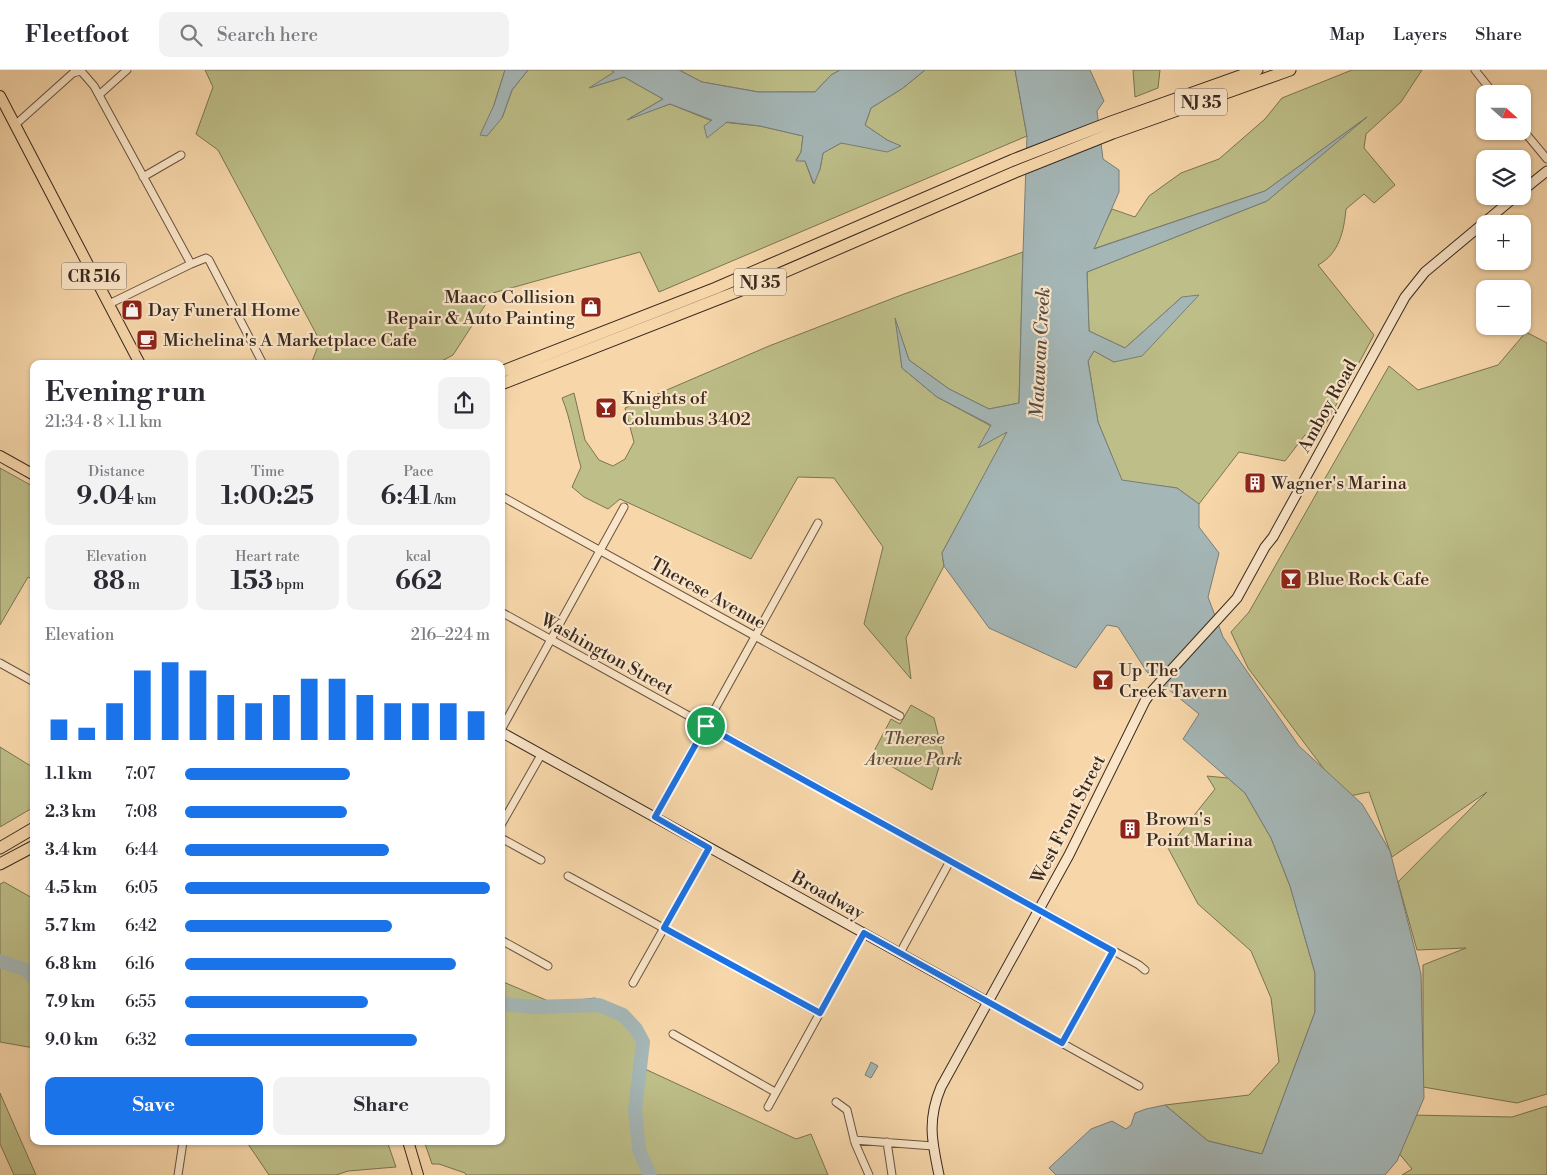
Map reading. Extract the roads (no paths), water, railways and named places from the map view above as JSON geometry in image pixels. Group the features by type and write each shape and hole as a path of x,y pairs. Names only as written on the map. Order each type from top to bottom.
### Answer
{"highway":[{"path":"1230,80 1236,70"},
{"name":"NJ 35","path":"505,370 716,288 1014,166 1257,70"},
{"name":"NJ 35","path":"1112,128 1290,70"},
{"name":"NJ 35","path":"505,382 754,285 1014,166"},
{"path":"0,848 30,830"},
{"path":"0,864 30,848"}],"main road":[{"name":"CR 516","path":"0,96 138,360"},
{"path":"1531,183 1547,170"},
{"name":"Amboy Road","path":"1188,652 1237,598 1413,286 1425,272 1505,205"},
{"path":"0,456 30,473"},
{"name":"West Front Street","path":"939,1175 933,1146 932,1122 936,1099 1069,855 1146,701 1152,691 1188,652"},
{"name":"Broadway","path":"505,733 988,1002"},
{"path":"409,1145 418,1175"}],"street":[{"path":"99,95 127,70"},
{"path":"1475,70 1487,85"},
{"path":"15,126 73,74 81,71 99,95 191,264"},
{"path":"1531,140 1547,159"},
{"path":"142,177 181,155"},
{"path":"109,304 203,258 209,260 261,360"},
{"name":"Therese Avenue","path":"505,498 900,716"},
{"path":"505,724 624,507"},
{"path":"655,817 818,523"},
{"name":"Washington Street","path":"505,614 1145,970"},
{"path":"0,663 30,680"},
{"path":"505,818 541,755"},
{"path":"505,840 541,860"},
{"path":"634,983 709,848"},
{"path":"900,953 950,861"},
{"path":"568,876 820,1013"},
{"path":"768,1107 864,933"},
{"path":"505,942 548,966"},
{"path":"1062,1043 1113,951"},
{"name":"Broadway","path":"988,1002 1140,1086"},
{"path":"673,1034 776,1092"},
{"path":"836,1102 847,1110 854,1140 869,1175"},
{"path":"854,1140 933,1146"},
{"path":"887,1142 892,1175"},
{"path":"178,1175 183,1145"}],"water":[{"path":"505,70 528,70 512,90 502,118 487,136 480,135 494,105"},
{"path":"611,70 679,70 702,82 758,92 815,92 831,75 840,70 925,70 903,88 871,108 865,125 887,140 901,146 887,152 841,143 823,153 820,169 814,184 805,161 796,161 801,152 803,136 760,126 727,122 707,138 704,126 712,120 670,104 627,120 663,99 624,77 589,88 614,72"},
{"name":"Matawan Creek","path":"1015,70 1090,70 1104,101 1097,111 1103,159 1119,170 1119,192 1094,249 1265,191 1367,117 1267,201 1087,272 1089,331 1125,348 1182,297 1199,295 1142,356 1114,362 1094,351 1088,361 1098,422 1122,480 1177,488 1199,504 1199,527 1219,553 1208,597 1223,637 1299,746 1362,804 1390,851 1421,974 1424,1098 1397,1161 1385,1175 1056,1175 1049,1168 1091,1129 1112,1121 1126,1129 1131,1125 1135,1113 1165,1105 1208,1141 1262,1154 1315,1012 1315,973 1290,886 1271,838 1245,793 1183,739 1199,714 1147,672 1118,627 1107,625 1076,668 989,628 944,566 942,553 1007,432 978,448 991,425 937,397 902,368 895,318 909,360 949,389 989,409 1019,403 1027,136"},
{"path":"871,1062 878,1066 871,1078 865,1075"}],"waterway":[{"path":"0,961 26,970 30,974"},
{"path":"505,1004 534,1007 599,1005 623,1015 636,1029 643,1042 635,1110 639,1150 650,1175"}],"place":[{"name":"Maaco Collision Repair & Auto Painting","path":"591,307"},
{"name":"Day Funeral Home","path":"132,310"},
{"name":"Michelina's A Marketplace Cafe","path":"147,340"},
{"name":"Knights of Columbus 3402","path":"606,408"},
{"name":"Wagner's Marina","path":"1255,483"},
{"name":"Blue Rock Cafe","path":"1291,579"},
{"name":"Up The Creek Tavern","path":"1103,680"},
{"name":"Brown's Point Marina","path":"1130,829"}],"park label":[{"name":"Therese Avenue Park","path":"914,748"}]}
